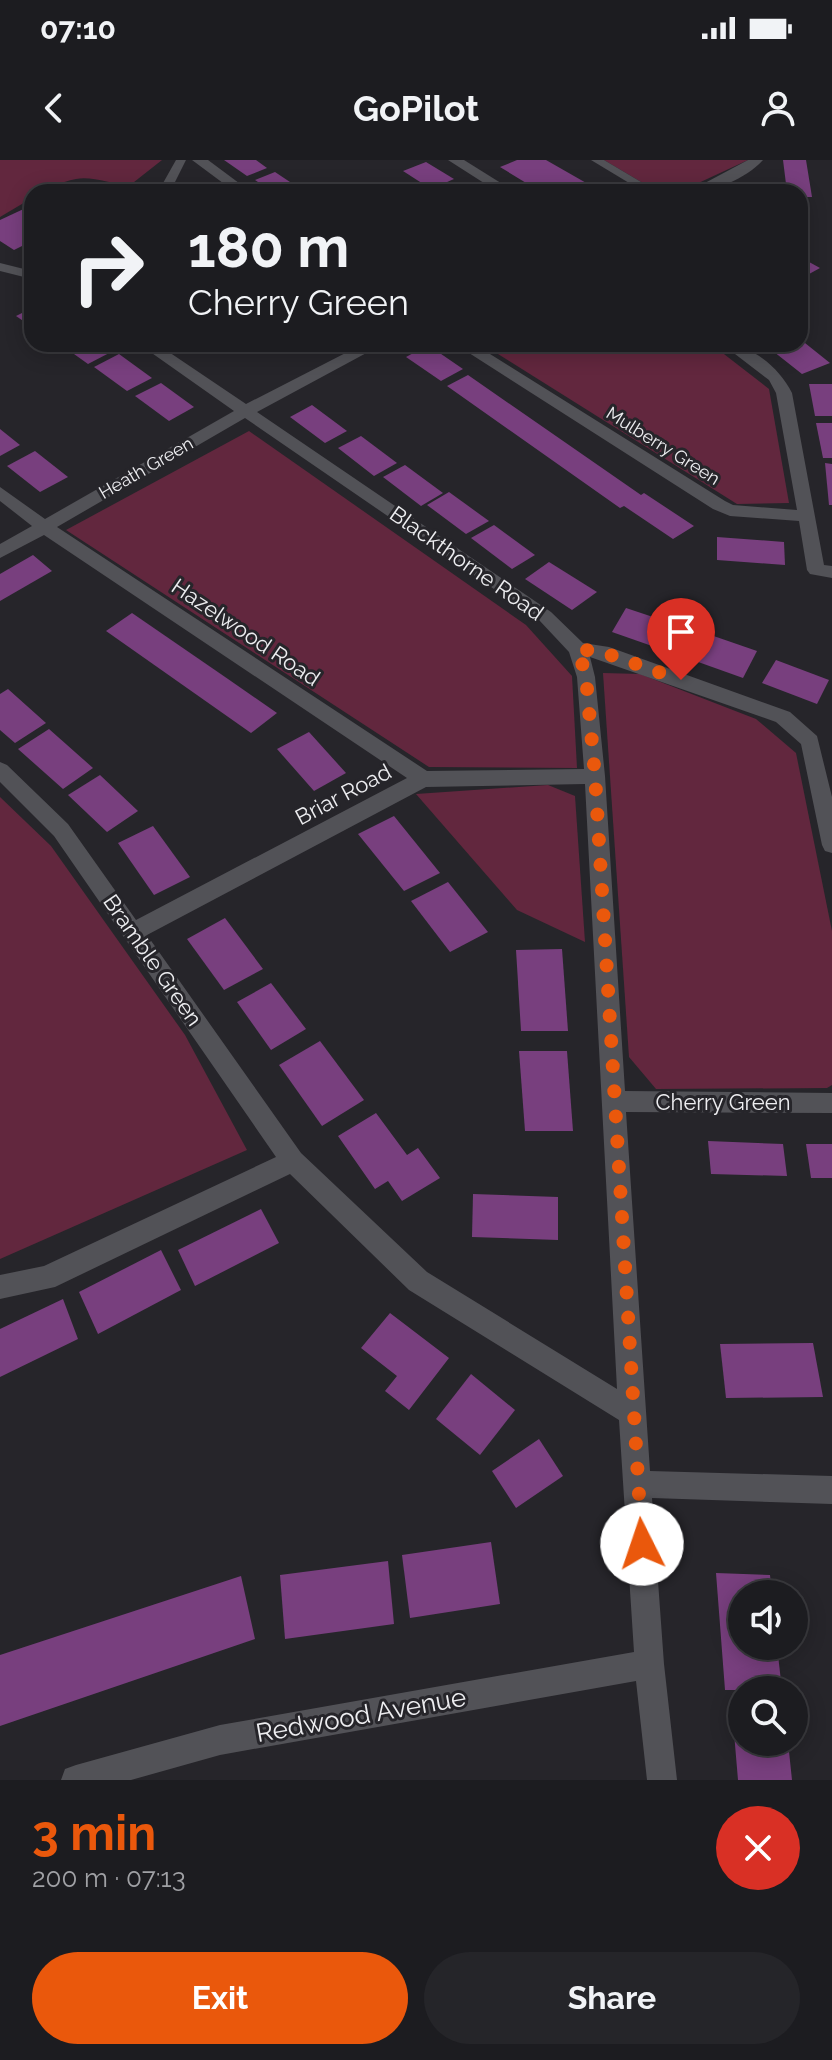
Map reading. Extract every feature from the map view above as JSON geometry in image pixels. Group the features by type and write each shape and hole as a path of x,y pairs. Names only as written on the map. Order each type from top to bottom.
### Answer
{"street":[{"path":"199,160 233,184"},
{"path":"457,160 495,184"},
{"path":"712,184 756,160"},
{"path":"0,267 24,273"},
{"name":"Blackthorne Road","path":"159,352 545,616 578,649"},
{"name":"Heath Green","path":"0,552 248,410 360,352"},
{"name":"Mulberry Green","path":"476,352 719,505 730,510 807,516"},
{"path":"741,352 776,377 784,393 816,570 832,572"},
{"path":"0,492 43,526"},
{"name":"Hazelwood Road","path":"43,526 423,779"},
{"path":"662,1780 649,1664 632,1413 595,776 586,677 578,649 602,652 783,717 810,741 832,845"},
{"name":"Bramble Green","path":"0,770 61,830 293,1161 418,1281 632,1413"},
{"name":"Briar Road","path":"133,932 423,779 595,776"},
{"name":"Cherry Green","path":"613,1101 832,1103"},
{"path":"0,1287 46,1278 293,1161"},
{"path":"638,1484 832,1490"},
{"name":"Redwood Avenue","path":"76,1780 220,1740 649,1664"}],"lane":[{"path":"168,184 181,160"},
{"path":"596,160 638,184"}],"shaded area":[{"path":"0,160 162,160 132,184 82,178 59,184 24,184 24,203 0,217"},
{"path":"604,160 748,160 696,184 644,184"},
{"path":"495,352 721,352 769,389 789,503 737,504"},
{"path":"249,431 526,625 572,676 577,768 429,767 66,530"},
{"path":"603,673 640,674 756,719 796,753 832,931 832,1085 827,1088 656,1089 629,1057"},
{"path":"548,785 575,796 585,942 517,910 416,794"},
{"path":"0,797 51,846 185,1035 247,1150 0,1259"}],"building":[{"path":"224,160 256,160 267,168 247,176"},
{"path":"517,160 546,160 588,184 528,184 500,167"},
{"path":"783,160 806,160 812,197 808,197 808,184 786,184"},
{"path":"426,162 454,179 442,184 423,184 403,171"},
{"path":"275,172 293,184 261,184 255,180"},
{"path":"24,209 24,245 14,250 0,241 0,220"},
{"path":"808,261 820,268 808,275"},
{"path":"808,345 830,363 802,374 774,352 808,352"},
{"path":"71,352 111,352 88,364"},
{"path":"415,352 438,352 463,369 441,381 406,357"},
{"path":"119,354 152,378 127,391 94,367"},
{"path":"468,375 641,495 644,493 694,526 673,539 624,506 620,508 447,386"},
{"path":"161,383 194,407 169,421 135,396"},
{"path":"809,384 832,384 832,416 815,416"},
{"path":"312,405 347,431 325,443 290,417"},
{"path":"816,423 832,423 832,458 823,458"},
{"path":"0,429 20,445 0,456"},
{"path":"361,436 397,463 374,476 338,448"},
{"path":"35,451 68,477 40,492 7,466"},
{"path":"825,463 832,464 832,505 829,505"},
{"path":"405,465 443,493 421,506 383,477"},
{"path":"449,492 489,521 466,534 427,505"},
{"path":"494,525 535,555 512,569 471,538"},
{"path":"717,537 784,542 785,565 717,560"},
{"path":"33,555 52,571 0,601 0,574"},
{"path":"549,562 597,592 572,610 525,579"},
{"path":"626,608 686,628 672,653 612,632"},
{"path":"132,613 277,713 251,733 106,631"},
{"path":"702,632 757,651 743,678 687,658"},
{"path":"776,660 829,680 817,704 762,683"},
{"path":"8,689 46,723 15,743 0,730 0,694"},
{"path":"49,729 93,768 63,789 18,749"},
{"path":"309,732 346,773 314,791 277,749"},
{"path":"100,775 138,811 107,832 68,795"},
{"path":"394,816 440,873 404,891 358,834"},
{"path":"153,826 190,877 154,895 118,843"},
{"path":"448,882 488,932 450,952 411,901"},
{"path":"225,918 263,969 224,990 187,939"},
{"path":"562,949 568,1031 521,1031 516,950"},
{"path":"271,983 306,1029 271,1050 237,1002"},
{"path":"320,1041 364,1100 322,1126 279,1065"},
{"path":"519,1051 567,1051 573,1131 525,1131"},
{"path":"376,1113 407,1155 418,1148 440,1178 402,1201 388,1181 375,1189 338,1136"},
{"path":"708,1141 783,1144 787,1176 711,1174"},
{"path":"806,1144 832,1144 832,1178 811,1178"},
{"path":"473,1194 558,1197 558,1240 472,1237"},
{"path":"261,1209 279,1243 195,1286 178,1250"},
{"path":"161,1250 181,1290 98,1334 79,1292"},
{"path":"63,1299 78,1339 0,1377 0,1329"},
{"path":"390,1313 449,1358 409,1410 385,1391 397,1376 361,1348"},
{"path":"813,1343 823,1397 726,1398 720,1344"},
{"path":"471,1374 515,1410 480,1455 436,1419"},
{"path":"539,1439 563,1476 516,1508 492,1471"},
{"path":"491,1542 500,1604 410,1618 402,1555"},
{"path":"388,1561 394,1624 285,1639 280,1575"},
{"path":"716,1573 770,1575 771,1580 728,1580 728,1660 779,1660 780,1676 728,1676 728,1690 725,1690"},
{"path":"241,1576 255,1639 0,1726 0,1655"},
{"path":"736,1756 789,1756 792,1780 738,1780"}],"route":[{"path":"642,1544 595,776 586,677 578,649 602,652 681,680"}]}
